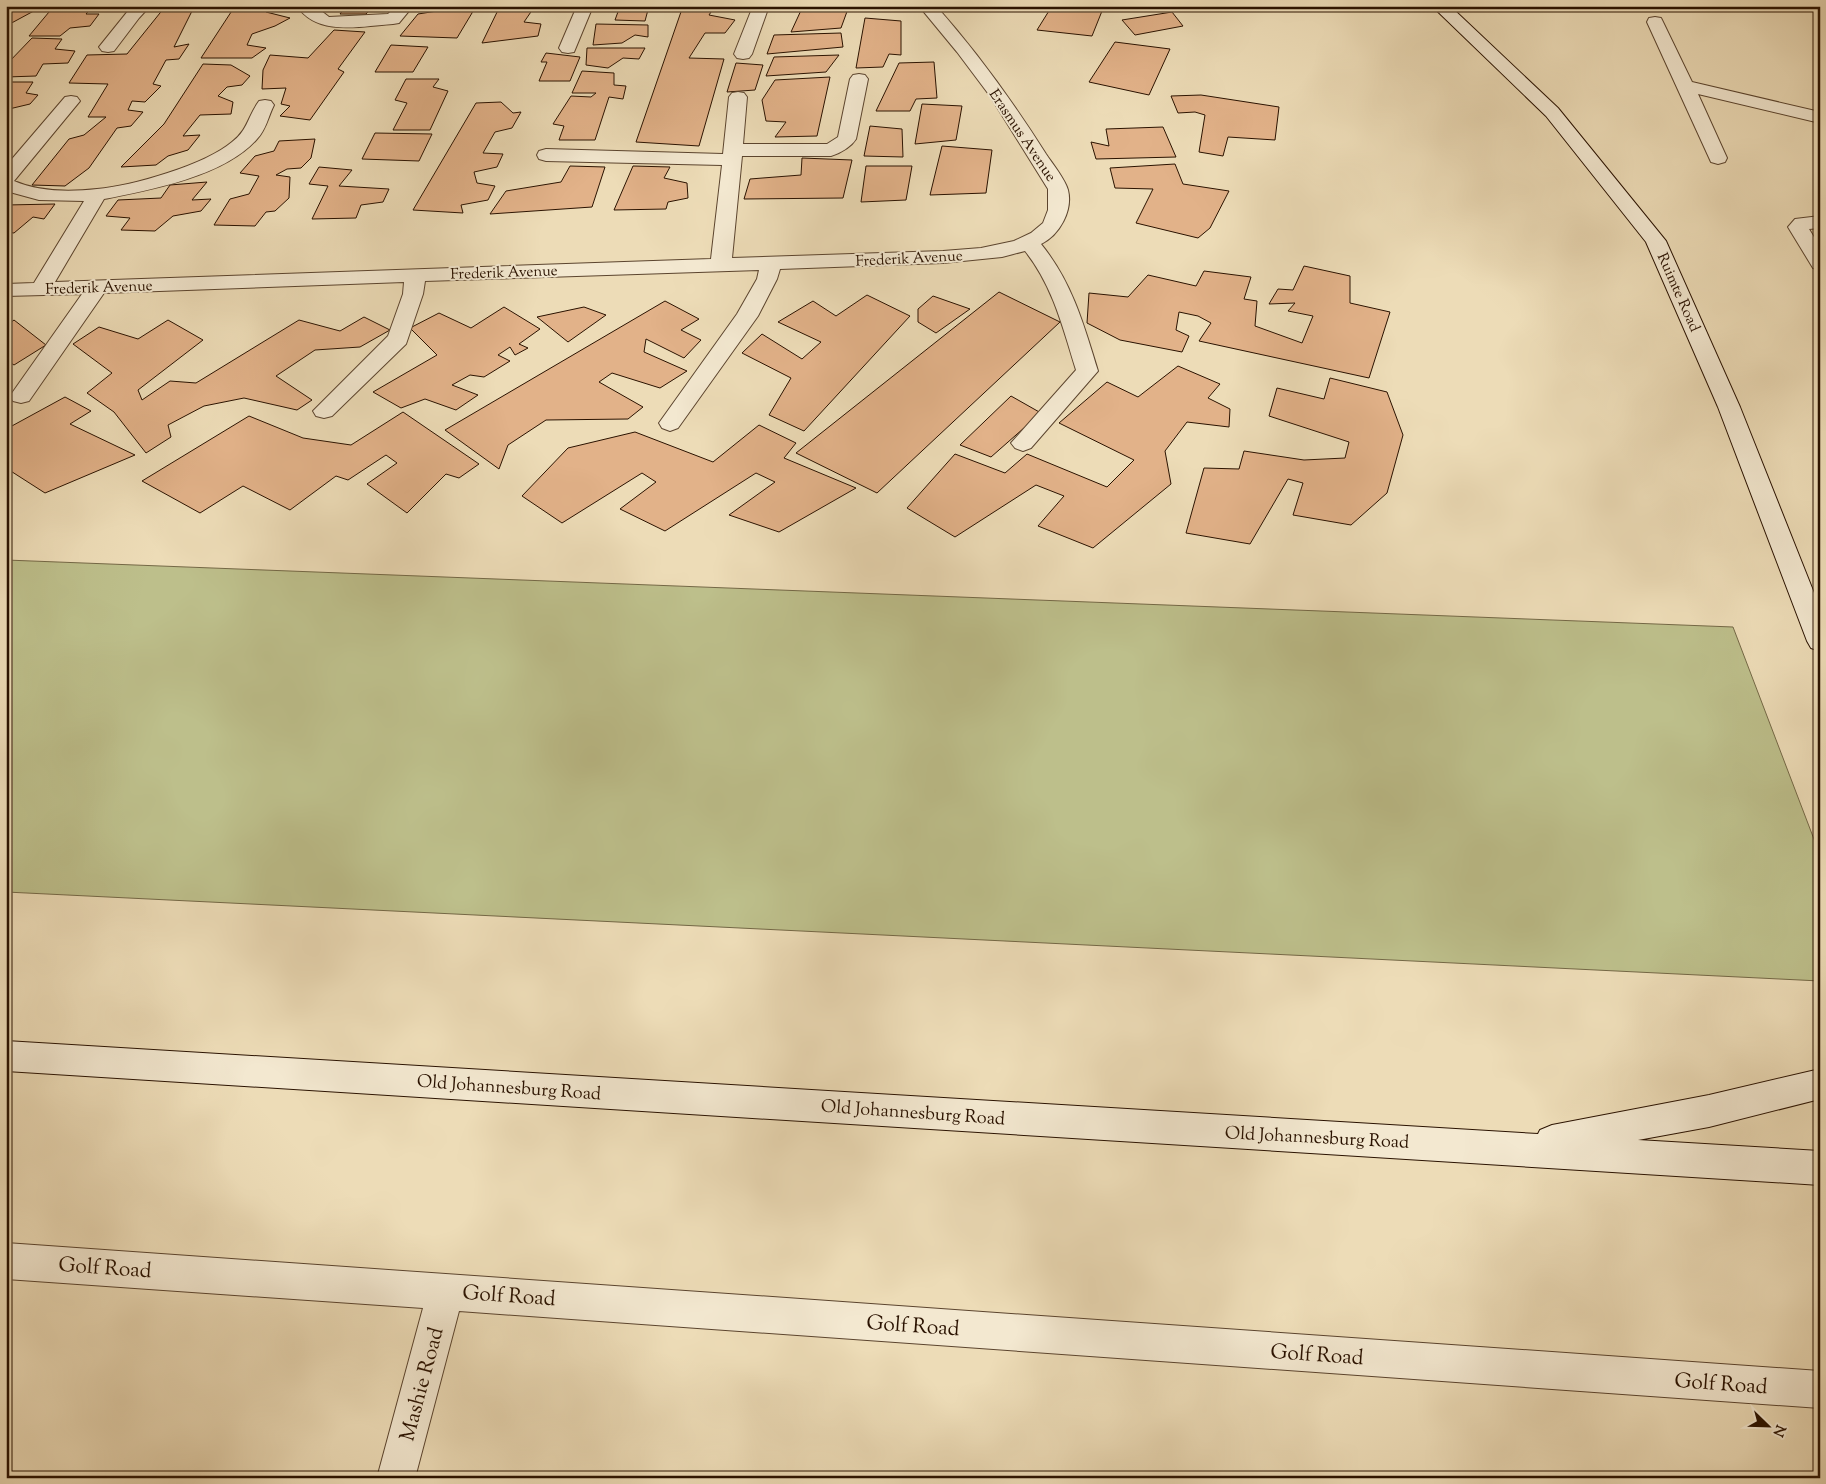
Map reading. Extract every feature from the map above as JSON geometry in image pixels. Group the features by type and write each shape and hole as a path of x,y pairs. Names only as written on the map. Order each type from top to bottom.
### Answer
{"street":[{"path":"108,47 133,14 142,6"},
{"path":"305,6 318,18 327,22 393,20 405,6"},
{"path":"568,48 585,6"},
{"path":"743,54 761,6"},
{"name":"Erasmus Avenue","path":"927,6 948,29 1005,106 1058,188 1061,203 1058,215 1050,228 1030,244 1001,251"},
{"name":"Ruimte Road","path":"1440,6 1552,112 1656,241 1730,407 1820,641"},
{"path":"1655,22 1718,158"},
{"path":"546,155 732,155 831,150 840,146 846,139 859,79"},
{"path":"1685,86 1820,118"},
{"path":"721,265 738,97"},
{"path":"6,178 71,101"},
{"path":"6,184 16,190 51,195 97,195 149,185 207,164 231,151 250,136 265,104"},
{"path":"40,289 97,195"},
{"path":"1820,222 1802,223 1798,227 1820,264"},
{"path":"1023,443 1087,371 1063,294 1047,263 1030,244"},
{"name":"Frederik Avenue","path":"6,290 771,264 943,257 1001,251"},
{"path":"670,423 747,316 767,279 771,264"},
{"path":"324,411 398,339 413,294 416,275"},
{"path":"21,396 98,286"},
{"path":"1757,480 1820,593"},
{"name":"Old Johannesburg Road","path":"6,1056 1820,1168"},
{"path":"1511,1148 1709,1112 1820,1084"},
{"name":"Golf Road","path":"6,1261 1820,1390"},
{"name":"Mashie Road","path":"396,1478 446,1291"}],"green space":[{"path":"6,560 1733,627 1820,855 1820,981 6,892"}],"building":[{"path":"6,6 43,6 6,26"},
{"path":"54,6 93,6 86,14 99,14 90,26 70,28 60,36 29,36"},
{"path":"235,6 273,6 266,12 290,18 275,26 252,34 247,45 266,48 252,58 201,58"},
{"path":"346,6 373,6 366,14 340,14"},
{"path":"439,6 474,6 472,13 457,38 400,36 418,14 437,11"},
{"path":"500,6 535,6 524,22 541,24 538,36 482,43"},
{"path":"605,6 649,6 645,21 615,20 619,9 603,11"},
{"path":"683,6 715,6 709,15 735,20 725,33 705,33 689,58 724,59 699,146 636,142"},
{"path":"803,6 849,6 841,28 791,32"},
{"path":"1052,6 1104,6 1092,36 1037,30"},
{"path":"164,8 193,9 174,47 189,44 179,59 166,60 153,84 161,86 145,102 132,101 128,110 143,112 131,126 117,128 89,168 65,186 32,185 69,139 84,135 106,117 88,117 108,84 69,83 87,55 127,54"},
{"path":"1172,12 1183,26 1135,35 1122,20"},
{"path":"865,18 901,21 901,55 889,54 883,67 856,68"},
{"path":"596,24 648,25 648,37 635,35 622,43 593,45"},
{"path":"334,30 365,32 338,69 344,72 310,120 280,116 290,106 281,104 286,88 262,89 263,70 270,55 308,58"},
{"path":"841,33 843,47 767,54 774,35"},
{"path":"32,38 62,39 55,49 75,51 68,63 43,64 36,76 6,77 6,65"},
{"path":"1115,42 1170,49 1149,95 1089,82"},
{"path":"391,45 428,47 413,72 375,72"},
{"path":"587,48 645,48 639,59 623,58 608,68 586,65"},
{"path":"546,53 580,57 570,81 539,81 547,62 541,62"},
{"path":"839,55 826,72 766,76 774,57"},
{"path":"934,62 937,98 916,99 910,111 876,111 899,63"},
{"path":"736,63 763,65 755,90 727,92"},
{"path":"203,64 231,65 250,76 242,85 227,87 218,96 233,102 231,114 200,115 183,136 200,135 188,150 168,156 156,165 121,167 164,124"},
{"path":"582,71 614,73 614,85 626,86 623,99 609,97 595,140 559,140 564,126 553,124 571,96 591,97 596,93 572,93"},
{"path":"830,77 817,136 775,137 786,122 766,121 762,100 775,80"},
{"path":"406,79 439,79 433,87 448,91 430,130 393,130 407,103 395,100"},
{"path":"6,82 33,82 26,93 38,95 30,104 9,109 6,112"},
{"path":"1201,95 1279,107 1275,140 1228,137 1223,156 1199,152 1205,115 1195,112 1178,113 1171,96"},
{"path":"501,102 513,113 521,112 512,128 495,132 483,153 503,154 497,167 474,172 477,183 495,186 488,200 461,205 463,213 413,210 476,103"},
{"path":"922,104 962,106 956,140 915,144"},
{"path":"870,126 902,129 903,157 864,156"},
{"path":"1163,127 1176,157 1096,159 1091,142 1109,146 1106,129"},
{"path":"375,133 432,134 419,161 362,159"},
{"path":"315,139 311,158 301,168 287,169 276,175 290,177 289,198 275,211 266,212 255,226 214,225 230,199 249,194 259,176 240,173 255,156 274,151 279,141"},
{"path":"942,146 992,150 986,193 930,195"},
{"path":"802,158 852,160 843,198 744,199 750,179 801,175"},
{"path":"1175,164 1183,184 1229,191 1210,228 1198,238 1136,223 1153,189 1115,188 1110,168"},
{"path":"570,166 605,167 592,207 490,214 506,191 561,182"},
{"path":"633,166 670,167 664,178 687,183 688,198 668,202 666,209 614,210"},
{"path":"866,166 912,166 906,200 861,202"},
{"path":"319,167 352,170 339,186 389,189 383,202 361,205 356,218 312,219 328,186 309,184"},
{"path":"207,182 192,200 211,199 201,211 173,216 155,231 121,230 130,218 106,216 118,200 161,198 170,185"},
{"path":"55,204 44,219 33,217 14,233 6,232 6,205"},
{"path":"1304,266 1350,276 1350,303 1390,312 1369,378 1199,341 1211,323 1198,316 1179,312 1176,330 1189,336 1182,352 1120,340 1087,323 1089,293 1128,297 1148,275 1196,286 1204,271 1251,277 1244,299 1257,301 1255,326 1302,343 1313,316 1288,311 1295,303 1269,304 1278,289 1293,290"},
{"path":"999,292 1060,322 877,493 796,453"},
{"path":"867,295 910,316 804,431 769,415 791,378 742,353 762,334 802,359 821,342 778,322 813,301 836,316"},
{"path":"933,296 970,309 936,333 918,322 918,309"},
{"path":"665,301 699,319 681,330 701,340 684,358 646,339 644,352 687,371 660,388 612,373 599,382 643,407 628,419 546,420 508,445 499,469 445,430"},
{"path":"504,307 540,329 519,344 528,348 515,355 510,347 498,355 510,361 484,377 470,375 452,385 478,395 456,410 425,399 401,408 373,392 437,355 410,328 439,313 471,328"},
{"path":"584,307 606,315 568,342 537,317"},
{"path":"364,317 390,330 360,347 315,350 276,376 312,400 297,410 244,398 204,406 168,425 171,437 146,453 114,412 87,393 112,373 73,344 99,327 138,339 168,320 203,340 138,390 142,400 170,381 196,383 299,320 340,331"},
{"path":"14,320 46,345 14,365 6,360 6,326"},
{"path":"1178,366 1220,384 1208,398 1230,409 1229,427 1187,422 1165,451 1171,484 1093,548 1038,526 1064,496 1036,485 955,537 907,508 955,454 1005,473 1027,454 1107,487 1134,460 1059,423 1107,382 1138,397"},
{"path":"1330,378 1387,392 1403,435 1387,493 1351,525 1293,515 1303,483 1288,479 1250,544 1186,533 1204,468 1239,469 1244,451 1304,460 1345,458 1349,442 1269,416 1277,388 1324,399"},
{"path":"1011,396 1041,413 991,457 960,445"},
{"path":"65,397 91,411 70,424 135,455 45,493 6,468 6,425 10,427"},
{"path":"403,412 479,464 459,478 446,474 407,513 367,484 397,463 386,455 348,480 336,476 290,510 243,486 200,513 142,481 249,416 303,438 351,445"},
{"path":"759,425 796,443 784,458 856,488 779,532 729,515 775,482 756,473 665,531 620,509 656,482 642,473 562,523 522,496 568,448 635,432 713,462"}]}
